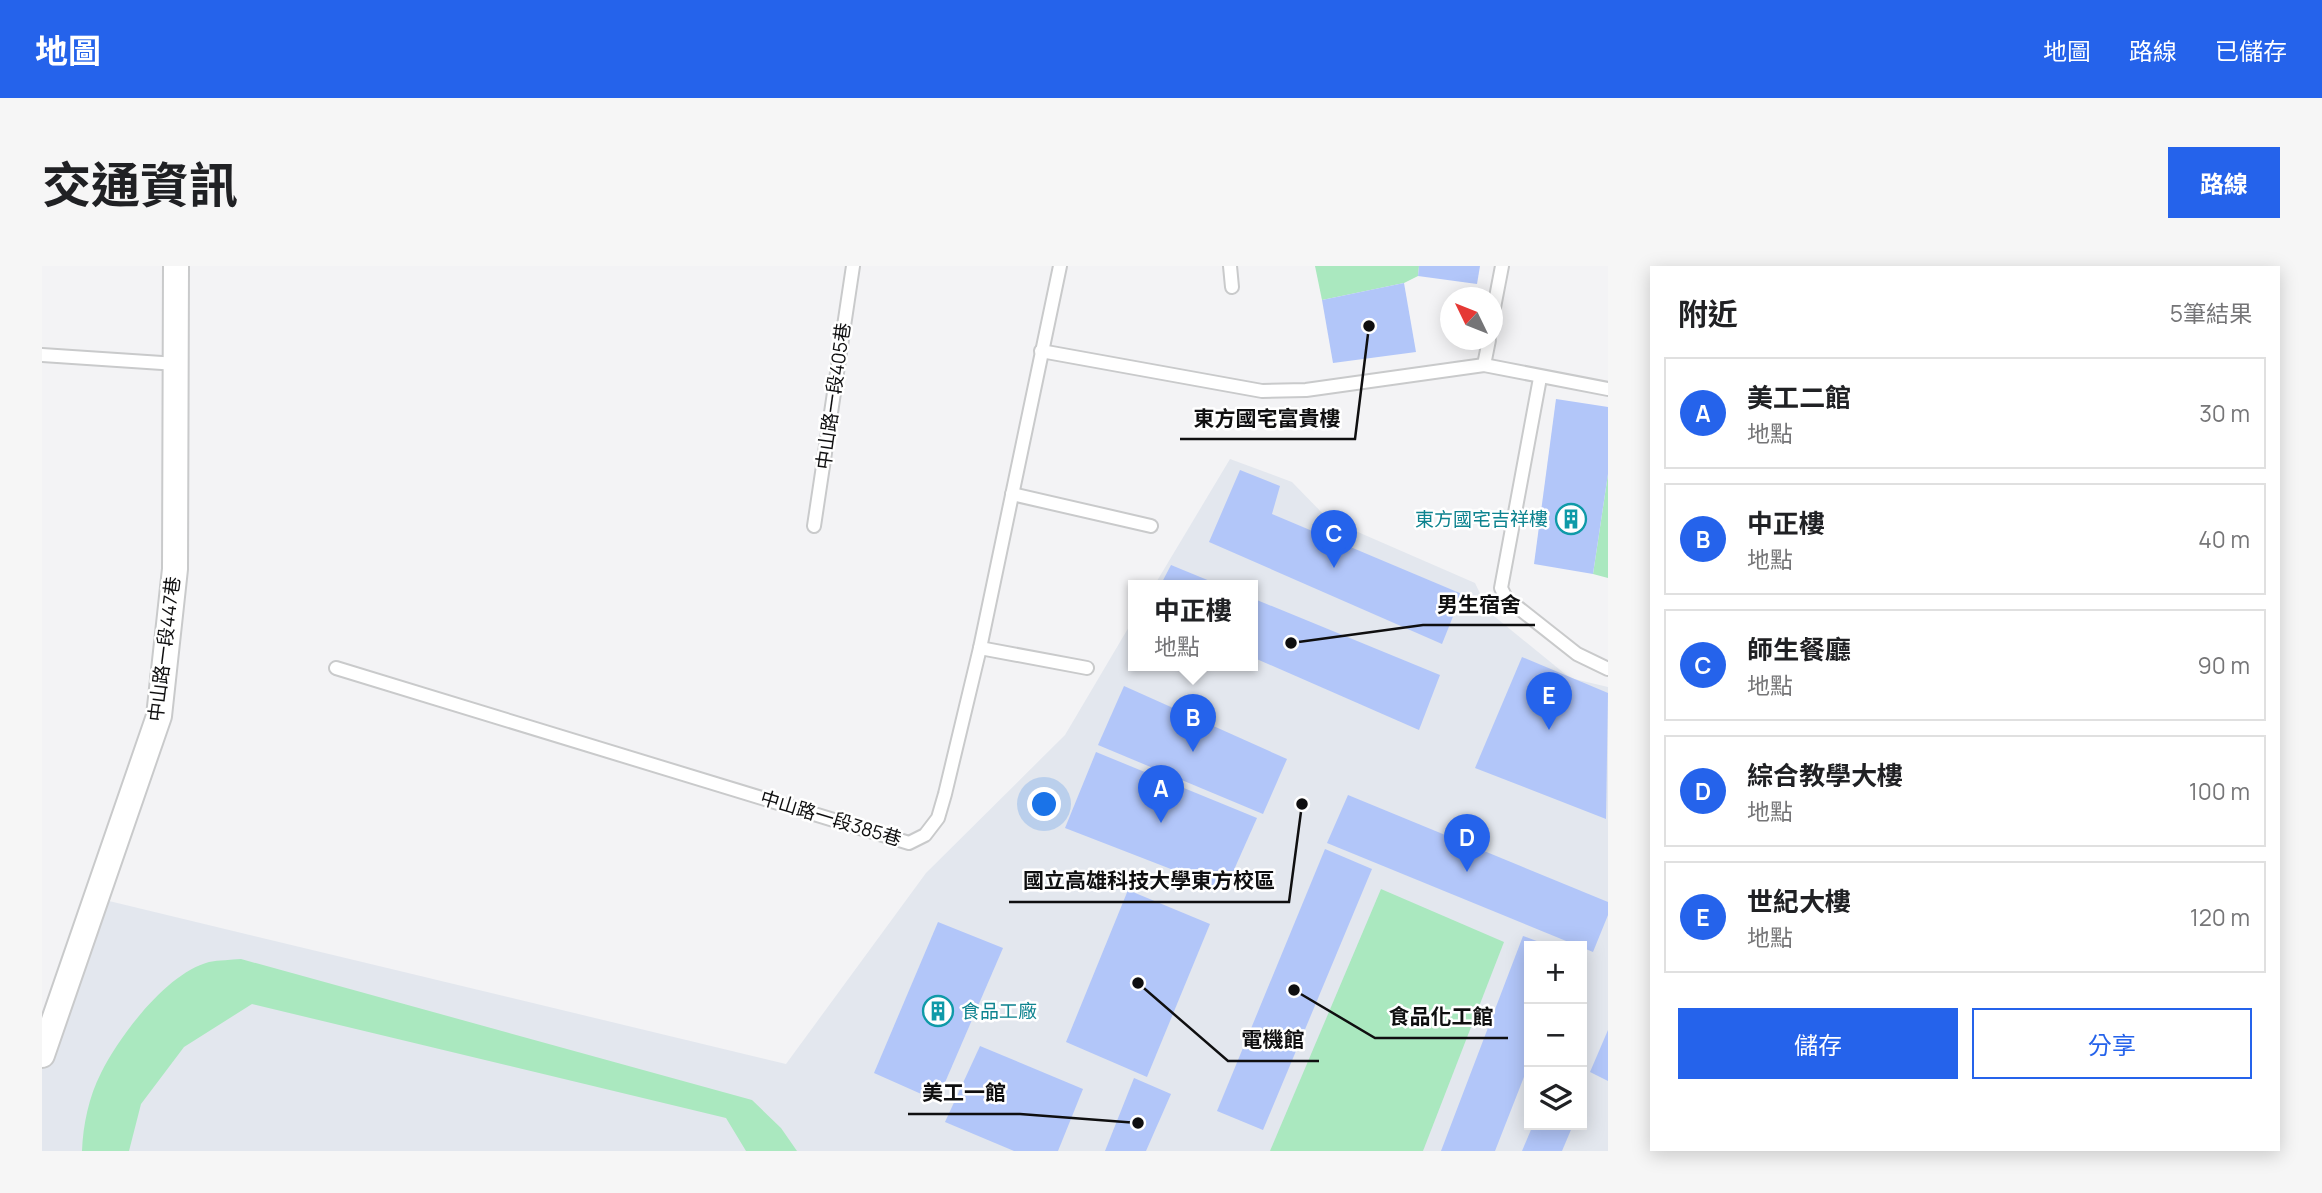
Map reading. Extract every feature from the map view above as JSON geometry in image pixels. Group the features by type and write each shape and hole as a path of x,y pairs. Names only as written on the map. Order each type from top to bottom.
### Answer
{"street":[{"name":"中山路一段447巷","path":"42,1055 159,716 175,569 176,266"}],"lane":[{"name":"中山路一段405巷","path":"814,526 853,266"},
{"name":"中山路一段385巷","path":"336,668 909,843 925,835 937,818 980,648 1060,266"},
{"path":"1230,266 1232,287"},
{"path":"1498,287 1502,266"},
{"path":"1484,365 1487,350"},
{"path":"1041,351 1262,391 1306,390 1484,365 1540,378 1608,389"},
{"path":"42,355 177,364"},
{"path":"1540,378 1501,588 1506,598 1577,654 1608,669"},
{"path":"1012,494 1151,526"},
{"path":"980,648 1087,668"}],"shaded area":[{"path":"1230,459 1292,482 1328,519 1475,583 1489,612 1570,678 1608,687 1608,1151 42,1151 42,1067 109,901 786,1064 926,873 1065,735 1128,628 1128,671 1258,671 1258,580 1158,580"}],"green space":[{"path":"1315,266 1419,266 1418,276 1404,283 1322,300"},
{"path":"1608,474 1608,578 1593,574"},
{"path":"1381,889 1504,942 1423,1151 1270,1151"},
{"path":"241,959 752,1100 781,1128 797,1151 746,1151 726,1118 252,1004 184,1047 141,1104 129,1151 82,1151 87,1111 97,1082 120,1041 146,1007 193,968 209,962"}],"building":[{"path":"1419,266 1480,266 1477,284 1418,276"},
{"path":"1404,283 1416,352 1333,363 1322,300"},
{"name":"東方國宅吉祥樓","path":"1556,399 1608,407 1608,474 1593,574 1534,564"},
{"path":"1240,470 1280,486 1272,514 1462,594 1442,644 1209,542"},
{"path":"1171,565 1207,580 1163,580"},
{"path":"1258,600 1440,675 1419,730 1258,660"},
{"path":"1522,657 1608,693 1606,819 1475,768"},
{"path":"1124,686 1287,759 1263,814 1098,745"},
{"path":"1096,752 1257,818 1225,890 1065,828"},
{"path":"1348,795 1608,902 1608,915 1593,952 1587,950 1587,941 1566,941 1327,843"},
{"path":"1325,849 1372,869 1263,1130 1217,1111"},
{"path":"1128,890 1210,924 1147,1077 1066,1042"},
{"name":"食品工廠","path":"938,922 1003,948 937,1101 874,1073"},
{"path":"1523,936 1536,941 1524,941 1524,1077 1495,1151 1441,1151"},
{"path":"1608,1030 1608,1081 1590,1072"},
{"path":"980,1046 1083,1089 1058,1151 1014,1151 945,1122"},
{"path":"1134,1078 1171,1094 1146,1151 1105,1151"},
{"path":"1531,1130 1571,1130 1562,1151 1522,1151"}],"place":[{"name":"東方國宅富貴樓","path":"1369,326"},
{"name":"東方國宅吉祥樓","path":"1571,519"},
{"name":"師生餐廳","path":"1334,568"},
{"name":"男生宿舍","path":"1291,643"},
{"name":"世紀大樓","path":"1549,730"},
{"name":"中正樓","path":"1193,752"},
{"name":"國立高雄科技大學東方校區","path":"1302,804"},
{"name":"美工二館","path":"1161,823"},
{"name":"綜合教學大樓","path":"1467,872"},
{"name":"電機館","path":"1138,983"},
{"name":"食品化工館","path":"1294,990"},
{"name":"食品工廠","path":"938,1011"},
{"name":"美工一館","path":"1138,1123"}]}
